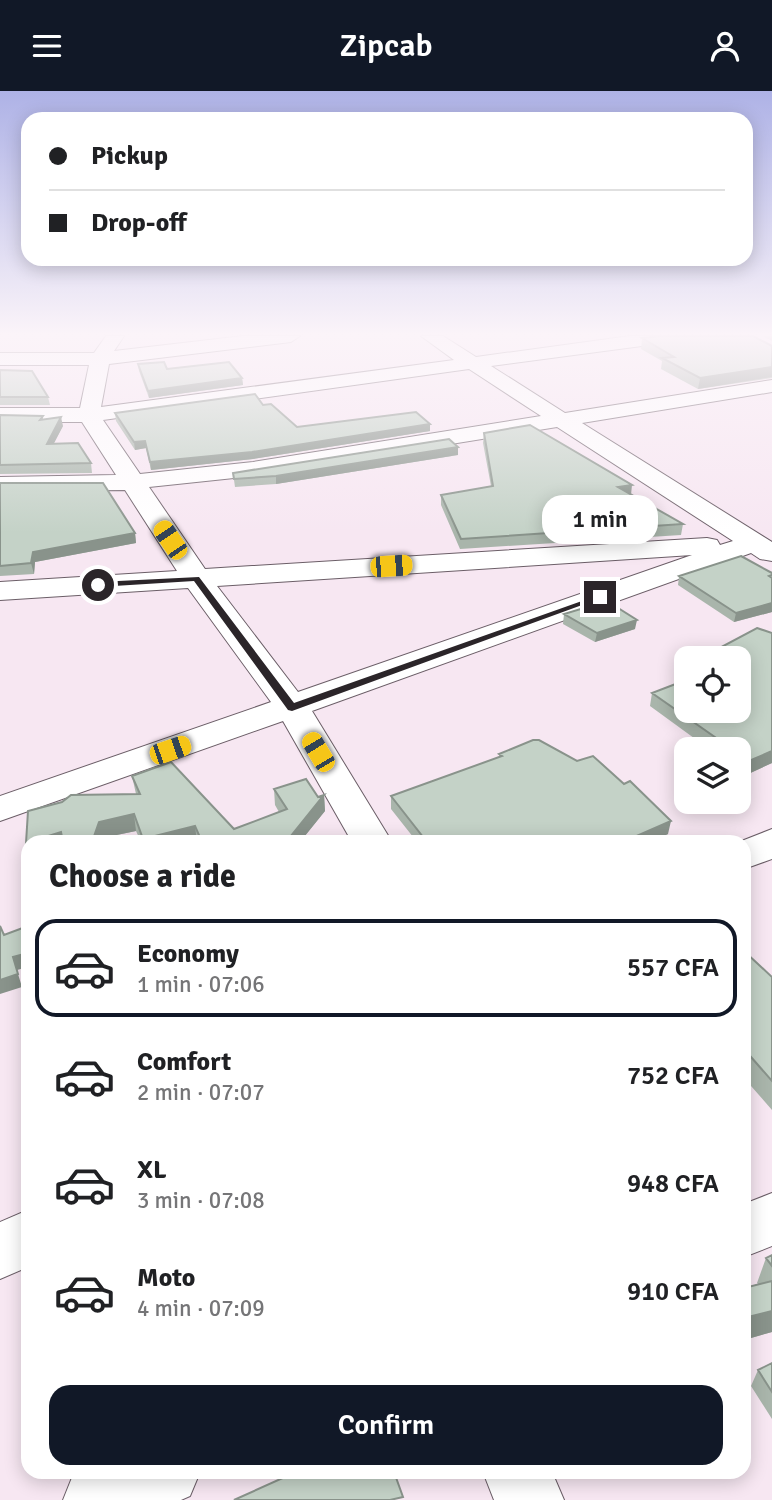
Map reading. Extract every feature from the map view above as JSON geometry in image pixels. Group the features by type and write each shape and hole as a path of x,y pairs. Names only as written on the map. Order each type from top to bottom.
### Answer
{"street":[{"path":"93,402 89,415 131,482 196,578 292,708 368,835"},
{"path":"0,415 89,415 187,402"},
{"path":"533,402 766,546"},
{"path":"0,484 131,482 253,469 678,402"},
{"path":"0,591 766,546"},
{"path":"0,809 766,546"},
{"path":"751,852 772,842"},
{"path":"751,1228 772,1219"},
{"path":"0,1252 21,1241"},
{"path":"98,1500 149,1479"},
{"path":"520,1479 529,1500"}],"building":[{"path":"198,402 261,402 263,405 271,404 297,427 416,412 430,424 252,452 150,462 145,441 134,442 115,413"},
{"path":"0,415 43,416 40,420 61,417 47,444 78,443 91,463 0,465"},
{"path":"530,425 632,485 618,487 683,524 461,539 441,495 493,486 484,433"},
{"path":"449,439 458,447 276,476 234,479 233,473"},
{"path":"0,483 103,483 135,533 33,552 31,563 0,566"},
{"path":"741,556 772,573 769,576 772,578 772,603 736,613 679,576"},
{"path":"607,601 637,620 597,633 564,614"},
{"path":"757,628 772,633 772,751 751,760 751,737 715,737 695,723 751,723 751,646 723,646"},
{"path":"674,685 674,708 652,693"},
{"path":"539,740 577,761 593,756 624,784 630,781 671,821 639,835 422,835 391,796 502,756 499,754"},
{"path":"171,762 234,829 287,809 274,789 306,779 318,797 324,795 292,835 199,835 195,826 159,835 142,835 134,814 99,822 94,835 62,835 61,832 51,835 26,835 28,811 62,802 71,795 140,794 132,776"},
{"path":"0,926 4,935 21,929 21,955 13,957 18,974 0,980"},
{"path":"751,958 772,977 772,1081 751,1057"},
{"path":"772,1255 772,1266 766,1258"},
{"path":"772,1281 772,1311 751,1316 751,1286"},
{"path":"772,1363 772,1392 758,1370"},
{"path":"280,1479 397,1479 403,1497 390,1500 234,1500"}],"route":[{"path":"98,585 196,578 292,708 600,597"}]}
